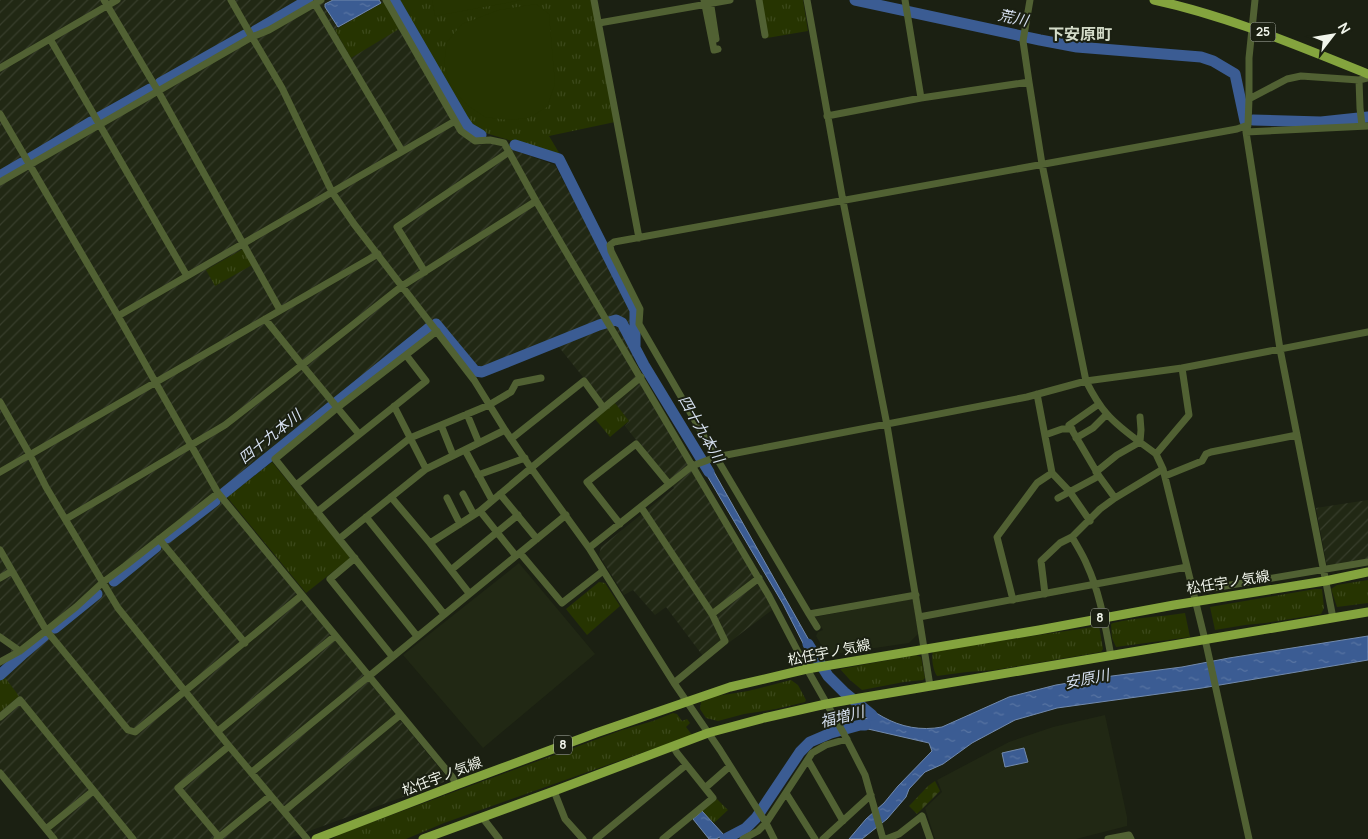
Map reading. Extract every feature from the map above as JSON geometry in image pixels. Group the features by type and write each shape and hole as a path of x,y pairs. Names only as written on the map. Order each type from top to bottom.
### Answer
{"main road":[{"name":"25","path":"1154,0 1175,4 1252,28 1368,76"},
{"name":"松任宇ノ気線","path":"316,839 456,784 730,687 832,664 1195,601 1325,581 1368,572"},
{"path":"422,839 708,733 764,718 836,702 930,686 1110,656 1206,644 1368,612"}],"street":[{"path":"0,68 106,3 117,0"},
{"path":"230,0 282,88 332,192 354,224 474,380 505,430 588,548 674,683 730,766 774,839"},
{"path":"386,0 461,131 475,141 490,140 504,143 510,152 536,201 695,465 759,578 806,669 865,775 885,839 900,834 922,816 930,839"},
{"path":"594,0 639,238"},
{"path":"599,23 707,2 730,0"},
{"path":"759,0 765,34"},
{"path":"807,0 827,116 886,425 930,686"},
{"path":"1030,0 1024,38 1029,82 1042,164 1086,381 1107,414 1120,427 1156,454 1164,472 1206,644 1249,839"},
{"path":"1255,0 1249,58 1247,128 1280,349 1325,581 1334,618"},
{"path":"0,182 252,37 269,30 318,2 402,151"},
{"path":"707,2 718,49 714,50 707,2"},
{"path":"106,3 158,91 280,310"},
{"path":"905,3 921,98"},
{"path":"50,38 187,276"},
{"path":"1249,98 1286,79 1301,76 1359,80 1368,76"},
{"path":"817,627 714,458 640,324 640,309 610,246 614,242 1237,129 1364,126 1360,108 1359,80"},
{"path":"827,116 921,98 1029,82"},
{"path":"0,114 118,316 218,493 456,784"},
{"path":"118,316 455,121"},
{"path":"425,272 397,227 510,152"},
{"path":"66,520 225,426 402,286 536,201"},
{"path":"0,472 378,254"},
{"path":"265,319 359,434"},
{"path":"417,636 275,459 337,408 437,331"},
{"path":"588,548 695,465 714,458 1037,394 1086,381 1182,368 1368,332"},
{"path":"296,485 426,381 406,355"},
{"path":"1156,454 1189,415 1182,368"},
{"path":"430,543 477,513 641,377"},
{"path":"317,512 410,438 489,405 511,392 516,383 541,378"},
{"path":"512,439 584,381 603,408"},
{"path":"1037,394 1052,473 1070,492 1090,521"},
{"path":"0,402 46,487 118,608 307,839"},
{"path":"1099,404 1069,425 1098,474 1115,498"},
{"path":"394,406 426,469"},
{"path":"467,414 479,442"},
{"path":"1076,438 1094,428 1107,414"},
{"path":"1140,417 1140,442"},
{"path":"441,425 453,455"},
{"path":"1045,435 1062,429 1072,429"},
{"path":"339,539 426,469 505,430"},
{"path":"1045,594 1041,561 1060,543 1072,538 1100,509 1115,498 1164,472 1202,461 1206,454 1211,452 1297,435"},
{"path":"1058,498 1098,474 1117,455 1140,442"},
{"path":"620,524 587,482 636,444 669,484"},
{"path":"465,450 492,500"},
{"path":"478,475 525,458"},
{"path":"1013,600 997,537 1038,483 1052,473"},
{"path":"0,662 20,651 76,607 102,583 218,493"},
{"path":"463,494 477,513 562,603 603,571"},
{"path":"500,494 537,539"},
{"path":"391,497 469,593"},
{"path":"447,498 460,524"},
{"path":"640,507 712,614 726,641 674,683"},
{"path":"450,570 518,515"},
{"path":"252,772 566,515"},
{"path":"366,517 444,614"},
{"path":"1072,538 1087,563 1095,586 1104,618 1110,656"},
{"path":"160,539 245,642"},
{"path":"0,550 46,630 128,730 135,732 302,595"},
{"path":"355,558 330,579 392,656"},
{"path":"1191,585 1207,589 1368,562"},
{"path":"919,617 1187,568"},
{"path":"0,578 12,571"},
{"path":"712,614 759,578"},
{"path":"809,614 916,596"},
{"path":"218,732 335,636"},
{"path":"0,637 20,651"},
{"path":"0,716 20,700 133,839"},
{"path":"284,811 400,715"},
{"path":"743,839 758,831 812,753 845,737"},
{"path":"229,746 178,788 218,838 270,796"},
{"path":"663,839 713,798 677,753 674,746"},
{"path":"808,760 843,821"},
{"path":"596,839 686,765"},
{"path":"705,788 730,766"},
{"path":"0,773 54,839"},
{"path":"46,829 93,791"},
{"path":"554,791 565,819 582,839"},
{"path":"786,792 815,839"},
{"path":"823,839 871,795"},
{"path":"482,817 499,839"},
{"path":"1108,839 1130,837"}],"shaded area":[{"path":"0,0 311,0 315,7 327,0 383,0 450,115 473,143 480,145 488,143 502,146 555,165 632,310 634,372 762,588 772,610 706,660 666,607 655,615 633,590 624,595 599,555 601,547 674,488 625,426 629,421 611,400 604,403 558,346 479,375 473,371 439,330 220,499 445,775 444,782 287,839 50,839 0,778 0,678 14,664 10,646 0,640"},
{"path":"1368,500 1368,559 1327,566 1316,508"},
{"path":"519,563 595,654 483,748 403,655"},
{"path":"910,599 913,601 919,633 909,643 827,655 816,636 818,632 823,630 815,617"},
{"path":"1105,715 1127,817 1127,826 1076,839 935,839 925,808 942,792 937,780 1009,742 1053,727"}],"green space":[{"path":"398,0 593,0 615,122 549,136 561,156 476,130 471,127"},
{"path":"432,0 522,0 435,16"},
{"path":"760,0 803,0 808,31 767,38"},
{"path":"384,2 399,29 351,58 335,30"},
{"path":"536,4 549,14 555,84 547,107 529,118 508,120 485,117 467,105 451,87 444,64 447,42 462,24 499,10"},
{"path":"243,249 252,265 215,286 206,270"},
{"path":"615,403 629,421 610,437 595,419"},
{"path":"272,462 349,556 349,559 306,593 227,497"},
{"path":"1368,580 1368,603 1337,607 1331,589 1337,585"},
{"path":"599,582 605,583 620,606 587,635 566,609"},
{"path":"1322,589 1324,608 1321,614 1215,630 1210,607"},
{"path":"1185,613 1190,637 1116,647 1112,638 1111,624 1113,623"},
{"path":"1099,626 1103,649 1101,652 995,670 937,676 933,667 933,651"},
{"path":"916,655 921,657 925,678 923,680 862,690 840,669"},
{"path":"3,675 19,696 0,712 0,678"},
{"path":"791,680 798,685 806,700 805,702 718,721 706,718 700,709 701,702 717,696 748,691"},
{"path":"673,713 677,714 682,721 687,719 690,723 686,727 692,735 444,823 406,839 332,839 340,834"},
{"path":"935,781 940,791 917,814 909,806"},
{"path":"717,799 728,810 714,823 702,811"}],"water":[{"path":"333,0 379,0 381,3 338,27 325,7 325,4"},
{"path":"710,465 819,658 809,655 783,604 702,467"},
{"path":"1368,636 1368,660 1202,688 1057,708 1015,720 972,743 943,764 925,772 909,789 906,797 887,819 862,839 849,839 932,751 929,743 855,726 852,729 848,724 868,718 868,715 860,710 861,706 904,726 919,728 942,727 1009,697 1056,685 1182,667"},
{"path":"827,670 847,691 841,694 822,673"},
{"path":"1024,748 1028,762 1005,767 1002,753"},
{"path":"702,811 724,835 716,839 709,839 693,819"}],"waterway":[{"path":"255,31 308,0"},
{"path":"394,0 464,121 469,128 481,135"},
{"name":"荒川","path":"855,0 1077,47 1201,57 1213,61 1235,74 1245,121"},
{"path":"160,83 245,35"},
{"path":"98,118 150,89"},
{"name":"荒川","path":"1253,120 1321,122 1368,117"},
{"path":"29,159 91,122"},
{"path":"515,145 559,159 635,310 635,346"},
{"path":"0,176 22,163"},
{"name":"四十九本川","path":"436,324 475,371 482,372 599,325 616,320 622,323 644,365 709,472"},
{"name":"四十九本川","path":"224,493 429,328"},
{"name":"四十九本川","path":"167,538 215,501"},
{"name":"四十九本川","path":"114,581 156,547"},
{"name":"四十九本川","path":"55,628 97,594"},
{"name":"四十九本川","path":"0,675 44,636"},
{"name":"四十九本川","path":"808,644 828,676 872,715"},
{"name":"福増川","path":"725,839 746,828 756,818 800,752 810,742 831,733 865,725"}],"district":[{"name":"下安原町","path":"1080,34"}],"water label":[{"name":"安原川","path":"1087,679"}]}
